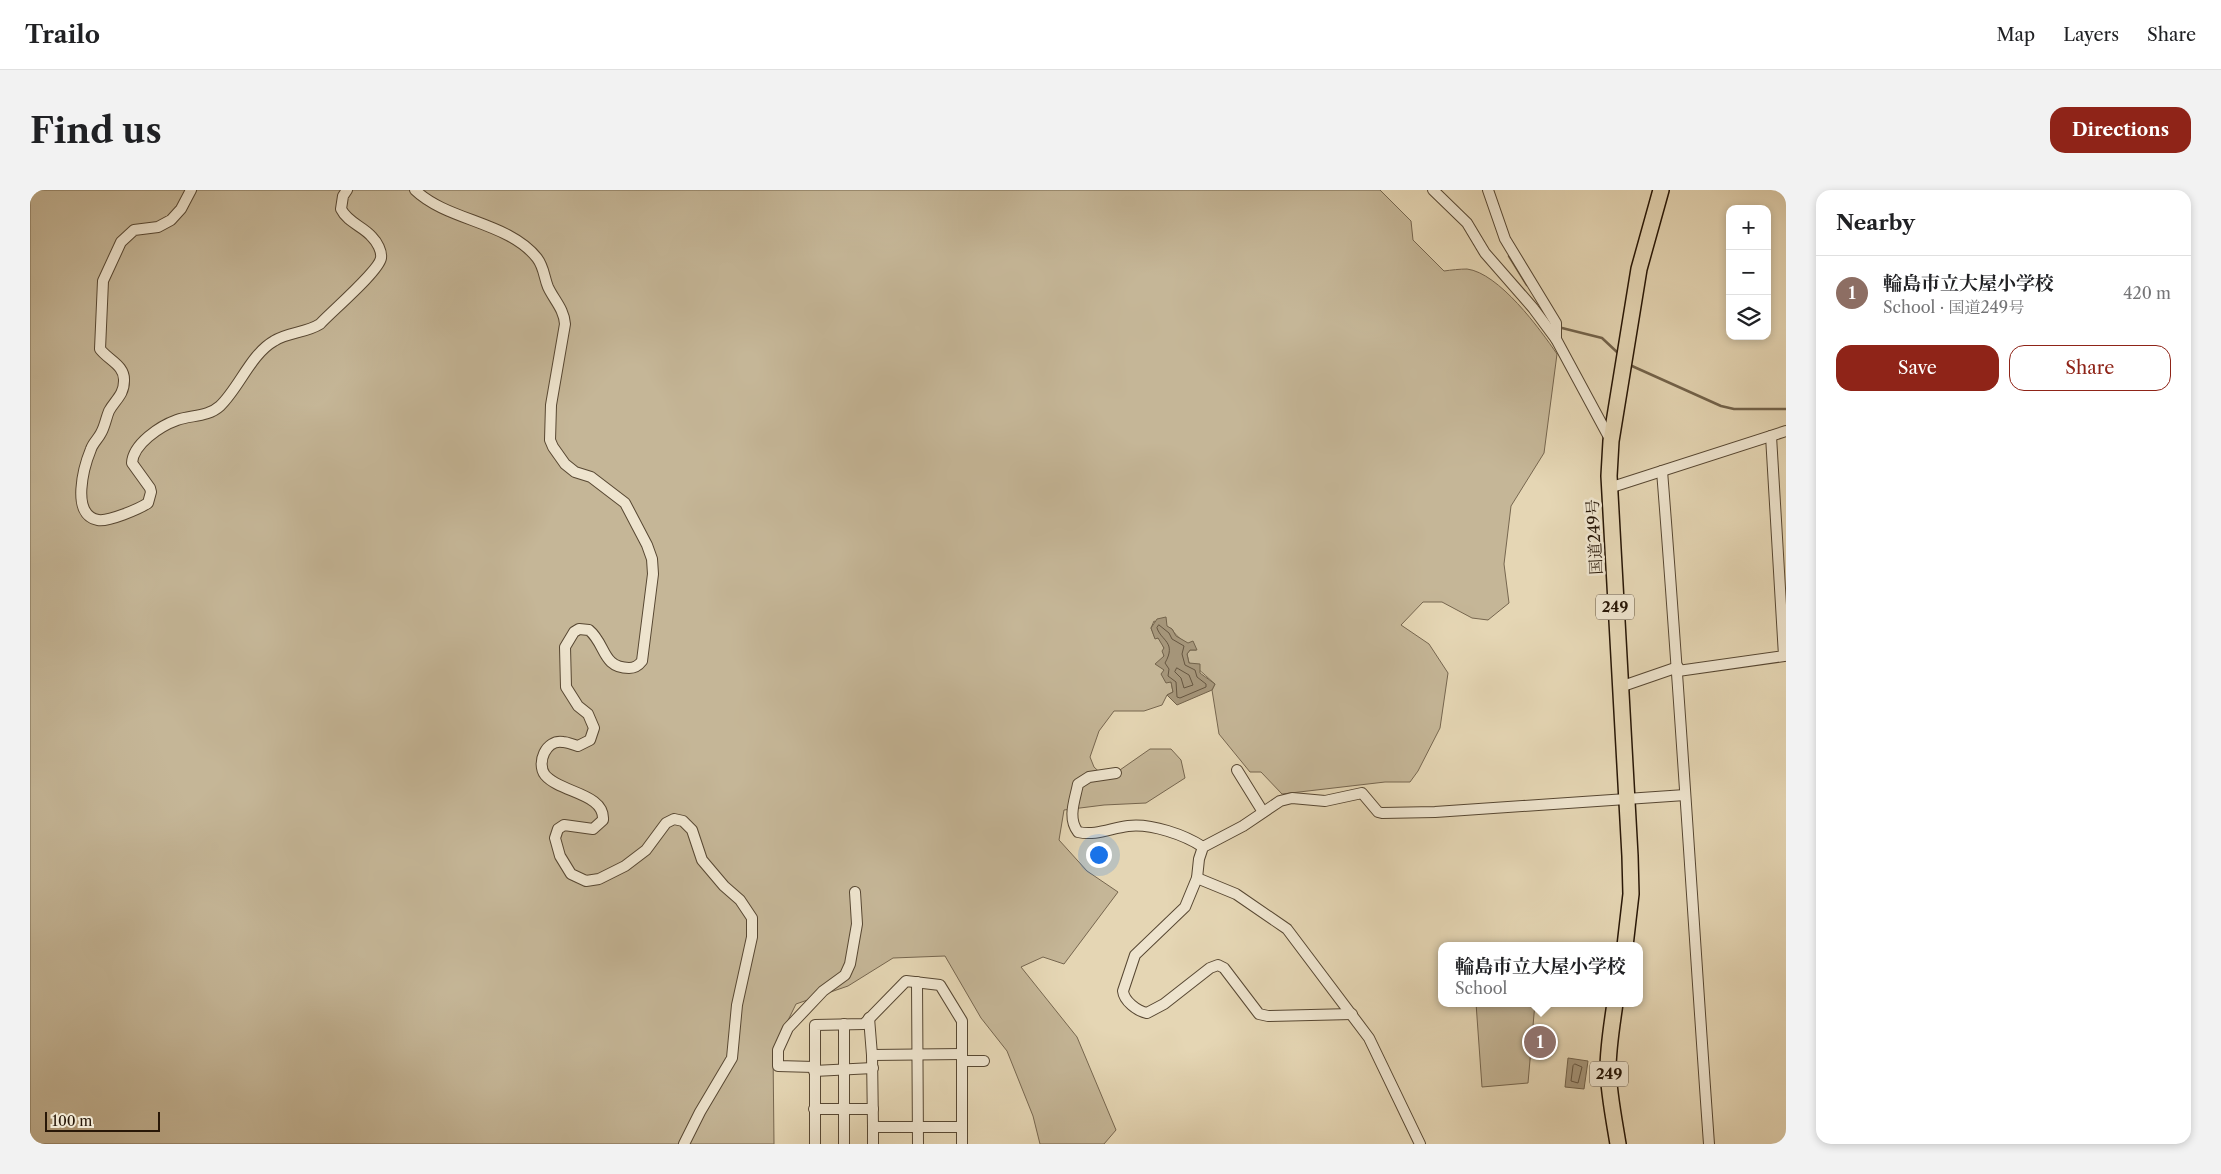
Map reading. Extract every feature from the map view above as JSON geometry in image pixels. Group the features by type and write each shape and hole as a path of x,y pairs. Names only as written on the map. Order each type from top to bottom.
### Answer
{"highway":[{"name":"国道249号","path":"1625,942 1630,894 1609,488 1611,441 1641,261 1661,190"},
{"name":"249","path":"1615,1007 1608,1072 1616,1143"}],"street":[{"path":"191,190 181,209 171,220 158,227 137,228 124,238 103,282 100,349 117,364 124,374 124,382 121,395 109,411 101,434 90,450 86,467 81,496 82,507 91,518 97,520 109,520 148,503 151,492 150,488 132,463 133,455 146,440 177,420 204,414 218,407 268,345 288,336 310,331 320,324 376,268 381,255 378,246 366,232 347,218 341,208 343,196 347,190"},
{"path":"415,190 430,202 493,228 534,254 540,262 548,285 564,314 565,324 551,405 550,434 552,447 565,464 576,472 591,477 625,503 652,559 653,574 642,661 632,668 620,668 611,664 590,630 579,629 574,632 565,647 564,680 572,700 588,714 593,722 594,733 590,740 578,746 563,742 552,745 542,756 541,762 542,770 547,777 562,788 594,800 603,812 603,820 593,829 567,824 561,826 555,833 560,856 575,877 592,881 618,871 646,850 666,823 679,820 690,827 702,860 724,886 740,900 752,918 752,936 737,1005 732,1058 700,1112 684,1144"},
{"path":"1433,190 1468,223 1485,253 1533,308 1556,331"},
{"path":"1488,190 1506,239 1556,331 1611,441"},
{"path":"1609,488 1786,431"},
{"path":"1620,687 1678,669 1784,656 1771,436"},
{"path":"1662,471 1678,669 1709,1144"},
{"path":"1237,770 1263,812"},
{"path":"1116,773 1089,777 1078,784 1072,822 1078,832 1096,834 1130,825 1188,837 1203,847"},
{"path":"1352,1014 1268,1016 1259,1014 1224,968 1218,965 1210,968 1154,1010 1143,1012 1133,1006 1124,996 1123,991 1135,955 1185,907 1197,878 1199,859 1203,847 1243,826 1280,801 1292,798 1325,800 1357,793 1362,794 1378,812 1382,813 1435,812 1685,795"},
{"path":"1197,878 1236,894 1287,929 1369,1038 1420,1144"},
{"path":"855,892 857,924 850,964 844,975 823,991 788,1028 778,1050 778,1066 814,1069 873,1068"},
{"path":"815,1144 815,1025 864,1024 906,981 940,986 961,1018 962,1144"},
{"path":"917,982 918,1144"},
{"path":"869,1018 873,1068 873,1144"},
{"path":"844,1024 844,1144"},
{"path":"872,1055 962,1057 984,1061"},
{"path":"814,1109 873,1109"},
{"path":"873,1127 962,1127"}],"shaded area":[{"path":"30,190 1380,190 1411,221 1413,240 1444,271 1467,269 1492,280 1518,304 1557,354 1544,453 1511,506 1504,564 1509,603 1488,620 1472,618 1442,602 1423,602 1401,625 1429,644 1448,673 1440,728 1418,771 1410,782 1385,782 1282,794 1261,772 1250,772 1219,734 1212,690 1215,684 1189,663 1187,654 1190,650 1196,650 1180,638 1172,629 1154,621 1151,628 1155,638 1158,638 1163,646 1164,656 1160,661 1171,682 1173,692 1167,695 1162,705 1144,711 1114,711 1099,731 1090,757 1094,767 1107,779 1150,749 1171,749 1181,760 1185,778 1146,803 1104,805 1064,810 1059,840 1087,871 1118,892 1064,964 1043,957 1021,967 1077,1037 1116,1130 1104,1144 1040,1144 1033,1116 1007,1051 981,1018 945,956 893,958 848,986 796,1004 773,1051 774,1144 30,1144"},
{"path":"1476,1007 1535,1007 1528,1083 1482,1087"}],"water":[{"path":"1166,617 1167,626 1172,629 1176,636 1188,643 1193,641 1197,650 1190,650 1187,654 1189,663 1200,664 1200,673 1215,684 1212,690 1177,705 1167,695 1173,692 1171,682 1166,683 1161,674 1164,670 1155,664 1164,656 1162,651 1164,648 1158,638 1155,639 1151,628 1157,619"},
{"path":"1568,1058 1588,1061 1584,1089 1565,1087"}],"waterway":[{"path":"1509,256 1527,285"},
{"path":"1558,327 1602,338 1618,353"},
{"path":"1632,366 1721,406 1734,409 1786,409"}],"place":[{"name":"輪島市立大屋小学校","path":"1540,1042"}]}
